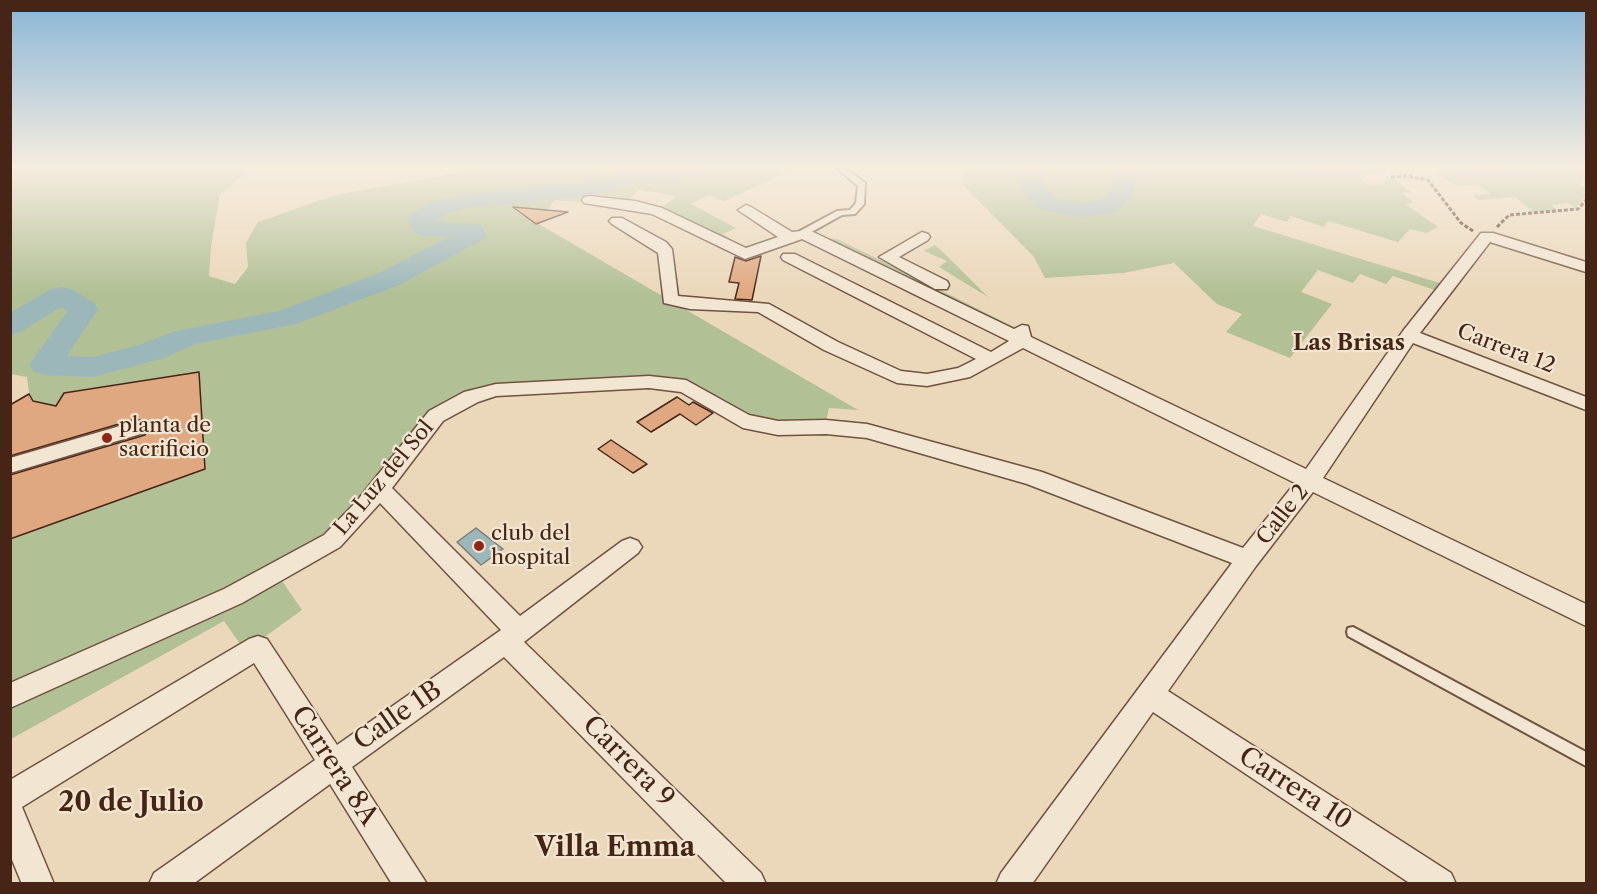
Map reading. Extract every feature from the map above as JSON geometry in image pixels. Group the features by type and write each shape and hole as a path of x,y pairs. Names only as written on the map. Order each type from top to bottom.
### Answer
{"street":[{"path":"652,210 745,254 797,235"},
{"path":"746,210 1310,480 1587,616"},
{"path":"618,221 660,245 666,252 670,299 678,302 763,308 831,346 897,377 927,380 963,373 1022,341"},
{"path":"1487,236 1587,267"},
{"name":"Calle 2","path":"1012,884 1248,559 1310,480 1409,335 1487,236"},
{"path":"922,237 887,257 1022,328 1022,341"},
{"path":"789,257 990,359"},
{"name":"Carrera 12","path":"1409,335 1587,404"},
{"name":"La Luz del Sol","path":"10,696 233,596 332,541 364,508 436,416 471,397 496,390 649,382 686,386 743,421 778,428 826,427 867,431 1034,478 1248,559"},
{"path":"10,466 137,428"},
{"name":"Carrera 9","path":"379,488 513,636 750,884"},
{"name":"Calle 1B","path":"165,884 513,636 630,547"},
{"name":"Carrera 8A","path":"10,797 258,647 331,764 411,884"},
{"name":"Carrera 10","path":"1149,694 1440,884"},
{"path":"10,815 38,884"}],"lane":[{"path":"797,235 840,213 854,210"},
{"path":"1353,632 1587,759"}],"path":[{"path":"1452,210 1461,223 1487,236 1509,215 1561,210"}],"green space":[{"path":"11,210 217,210 209,276 235,284 248,267 246,243 258,222 293,210 530,210 525,216 858,410 829,408 826,421 782,424 781,420 749,419 657,379 622,377 497,386 430,415 369,496 278,575 302,610 245,651 224,621 11,739 10,539 205,469 198,372 56,406 30,401 27,377 11,374"},
{"path":"667,210 702,210 736,228 723,234 749,252"},
{"path":"987,210 1413,210 1438,227 1426,233 1410,229 1398,242 1328,221 1324,227 1291,216 1287,222 1261,214 1253,226 1443,284 1438,291 1393,276 1386,284 1360,274 1353,283 1318,270 1301,292 1332,304 1290,358 1226,332 1242,314 1217,304 1174,263 1123,273 1045,278 1034,257"},
{"path":"1530,210 1557,210 1533,212"},
{"path":"826,238 837,239 878,259 1022,331 1023,336"},
{"path":"935,245 988,297 939,267 947,261 924,251"}],"water":[{"name":"club del hospital","path":"476,528 503,549 481,565 457,542"}],"building":[{"path":"517,210 568,212 536,224"},
{"path":"761,256 752,300 735,299 739,283 729,282 735,257 746,261"},
{"name":"planta de sacrificio","path":"199,372 205,469 10,539 10,475 145,435 149,429 146,422 136,419 10,456 10,405 29,394 33,401 56,406 64,393"},
{"path":"677,397 689,405 693,402 713,413 696,425 680,414 651,432 637,422"},
{"path":"611,440 647,464 633,473 598,449"}],"waterway":[{"path":"10,326 61,295 84,309 45,365 93,367 153,351 187,337 286,318 389,279 473,235 472,229 424,228 421,218 436,210"},
{"path":"1081,210 1085,210"}],"place":[{"name":"planta de sacrificio","path":"107,438"},
{"name":"club del hospital","path":"479,546"}],"district":[{"name":"Las Brisas","path":"1349,344"},
{"name":"20 de Julio","path":"131,803"},
{"name":"Villa Emma","path":"615,848"}]}
